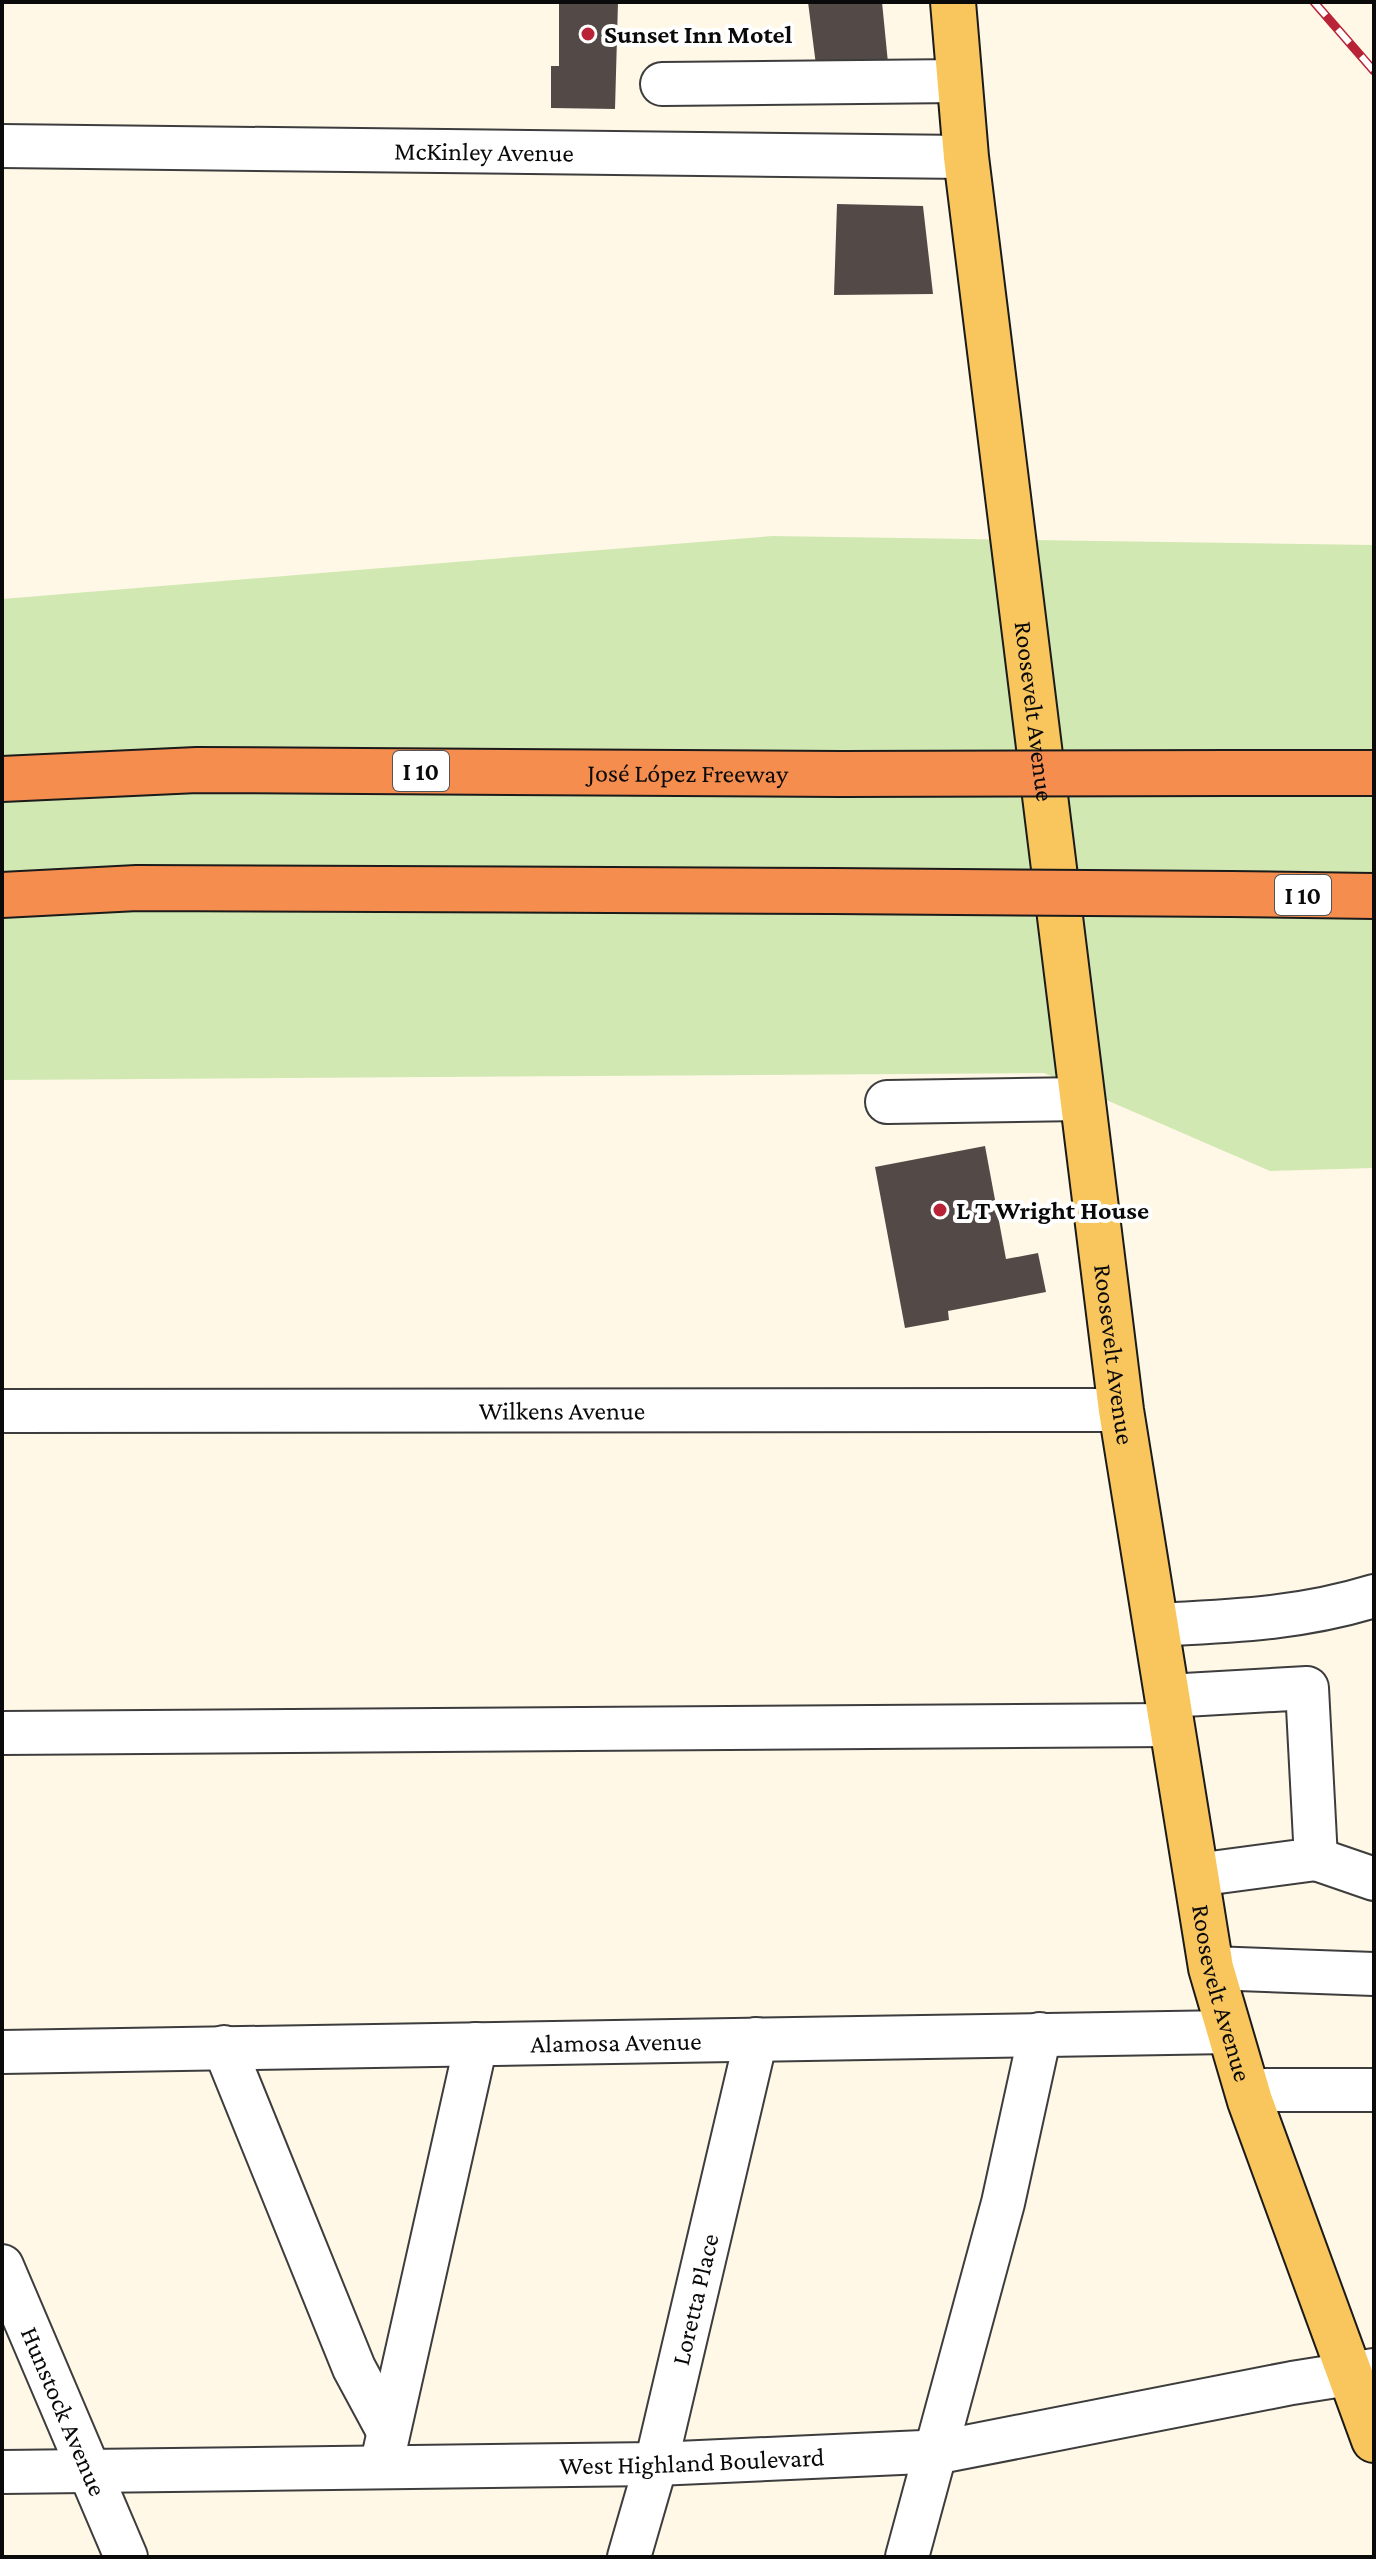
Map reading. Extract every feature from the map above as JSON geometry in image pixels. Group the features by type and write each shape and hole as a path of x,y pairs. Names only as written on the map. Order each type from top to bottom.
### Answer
{"highway":[{"name":"José López Freeway","path":"2,779 197,770 1374,773"},
{"name":"I 10","path":"2,895 137,888 1374,896"}],"main road":[{"name":"Roosevelt Avenue","path":"953,2 966,157 1121,1410 1211,1968 1247,2090 1362,2372 1374,2440"}],"street":[{"path":"662,84 960,81"},
{"name":"McKinley Avenue","path":"2,146 966,157"},
{"path":"887,1102 1082,1099"},
{"name":"Wilkens Avenue","path":"2,1411 1121,1410"},
{"path":"1155,1625 1281,1619 1330,1611 1374,1596"},
{"path":"2,1733 1170,1711 1307,1688 1316,1859"},
{"path":"1196,1875 1316,1859 1374,1879"},
{"path":"1211,1968 1374,1974"},
{"name":"Alamosa Avenue","path":"2,2052 1230,2032"},
{"path":"907,2557 1003,2203 1040,2034"},
{"name":"Loretta Place","path":"629,2557 656,2464 756,2039"},
{"path":"384,2449 476,2044"},
{"path":"224,2047 384,2449"},
{"path":"1247,2090 1374,2090"},
{"name":"Hunstock Avenue","path":"2,2266 126,2557"},
{"name":"West Highland Boulevard","path":"2,2472 91,2471 384,2449 656,2464 933,2452 1362,2372"}],"green space":[{"path":"772,536 1374,545 1374,1168 1270,1171 1044,1073 2,1080 2,599"}],"building":[{"name":"Sunset Inn Motel","path":"559,2 618,2 615,109 551,108 551,66 559,66"},
{"name":"Sunset Inn Motel","path":"808,2 882,2 889,73 817,73"},
{"path":"837,204 923,206 933,294 834,295"},
{"name":"L T Wright House","path":"985,1146 1006,1259 1038,1253 1046,1292 948,1311 949,1320 905,1328 875,1167"}],"railway":[{"path":"1314,2 1374,71"}],"place":[{"name":"Sunset Inn Motel","path":"588,34"},
{"name":"L T Wright House","path":"940,1210"}]}
